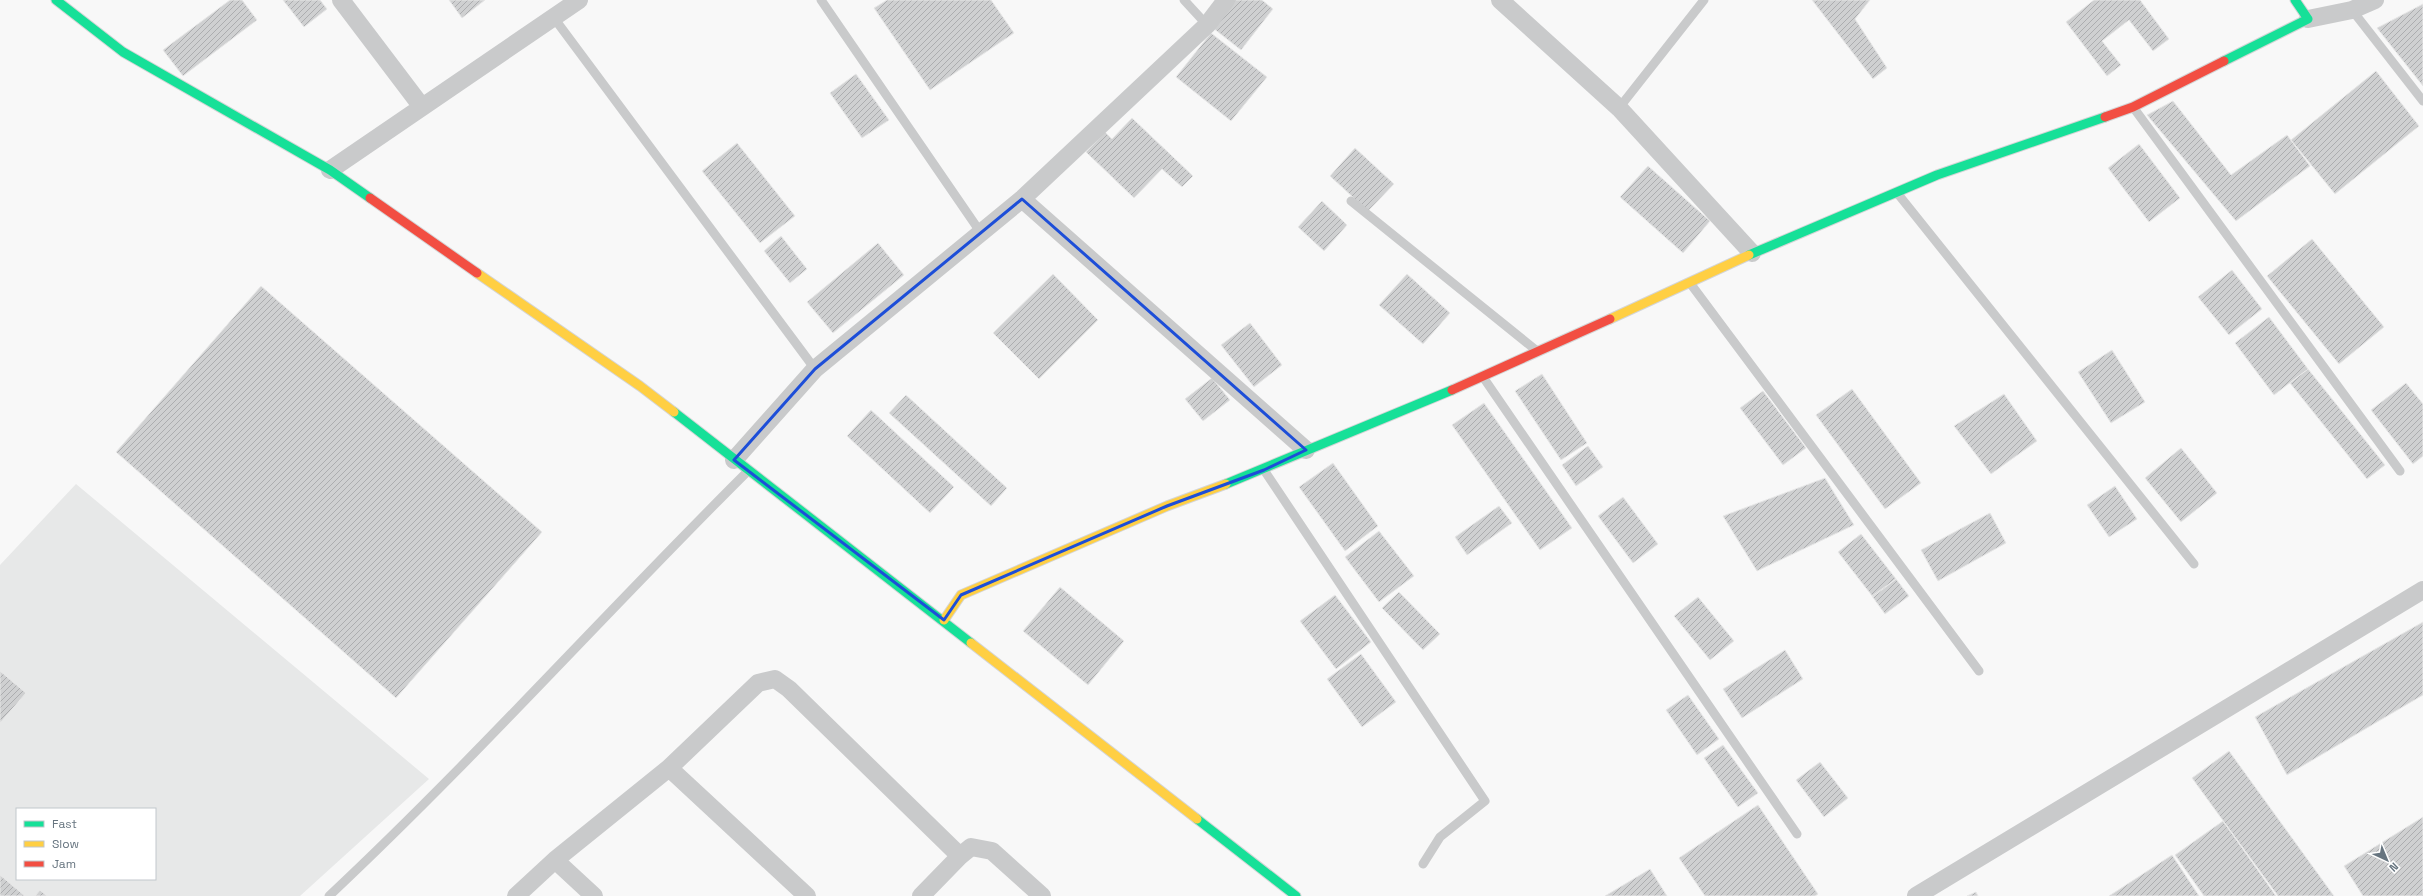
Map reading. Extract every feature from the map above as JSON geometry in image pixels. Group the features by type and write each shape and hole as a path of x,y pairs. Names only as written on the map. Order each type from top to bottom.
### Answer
{"street":[{"path":"56,0 123,52 330,170 640,386 944,620 1296,896"},
{"path":"341,0 422,107"},
{"path":"330,170 579,0"},
{"path":"741,465 815,369 1022,199 1207,25 1226,0"},
{"path":"1500,0 1619,108 1752,253"},
{"path":"2295,0 2308,19"},
{"path":"944,620 961,595 1167,506 1264,470 1306,450 1483,377 1690,283 1752,253 1898,194 1937,175 2133,107 2308,19 2352,10 2375,0"},
{"path":"1022,199 1306,450"},
{"path":"1916,896 2423,590"},
{"path":"516,896 554,860 669,768 758,683 775,679 789,689 960,856"},
{"path":"669,768 807,896"},
{"path":"921,896 960,856 971,847 992,851 1042,896"},
{"path":"554,860 594,896"}],"lane":[{"path":"821,0 981,233"},
{"path":"1184,0 1207,25"},
{"path":"1619,108 1704,0"},
{"path":"2352,10 2423,101"},
{"path":"554,18 815,369"},
{"path":"2133,107 2400,470"},
{"path":"1898,194 2194,564"},
{"path":"1351,201 1538,352"},
{"path":"1690,283 1979,671"},
{"path":"1483,377 1797,834"},
{"path":"329,896 394,835 658,560 741,465"},
{"path":"1264,470 1485,801 1440,837 1423,864"}],"highlighted area":[{"path":"1022,199 1306,450 1264,470 1167,506 961,595 944,620 734,460 815,369"}],"shaded area":[{"path":"76,484 429,779 300,896 0,896 0,565"}],"building":[{"path":"230,0 242,0 257,20 183,76 163,50"},
{"path":"283,0 320,0 327,9 304,27"},
{"path":"449,0 485,0 462,18"},
{"path":"887,0 991,0 1014,33 930,90 874,8"},
{"path":"1235,0 1262,0 1273,9 1241,50 1213,28"},
{"path":"1812,0 1870,0 1855,19 1887,68 1873,79"},
{"path":"2094,0 2140,0 2169,39 2153,51 2129,20 2102,41 2121,65 2107,76 2066,22"},
{"path":"2423,4 2423,86 2377,28"},
{"path":"1211,33 1267,77 1231,121 1176,77"},
{"path":"2376,71 2419,126 2335,194 2291,140"},
{"path":"856,74 889,120 862,138 830,93"},
{"path":"2173,101 2231,175 2287,135 2310,166 2236,221 2147,115"},
{"path":"1132,118 1193,176 1182,187 1162,169 1134,198 1086,152 1105,132 1112,139"},
{"path":"737,143 795,216 760,243 702,171"},
{"path":"2139,144 2180,198 2149,222 2108,168"},
{"path":"1355,148 1394,184 1368,211 1330,176"},
{"path":"1648,166 1710,221 1683,253 1620,197"},
{"path":"1322,201 1347,225 1324,251 1298,227"},
{"path":"781,236 807,269 790,283 764,251"},
{"path":"2312,239 2384,327 2339,364 2267,276"},
{"path":"878,243 904,275 833,333 807,302"},
{"path":"2232,270 2262,309 2229,335 2198,297"},
{"path":"1053,274 1098,320 1039,379 993,333"},
{"path":"1407,274 1450,313 1423,344 1379,305"},
{"path":"261,286 542,532 396,698 116,452"},
{"path":"2269,317 2308,369 2274,395 2235,343"},
{"path":"1250,323 1282,365 1254,387 1221,345"},
{"path":"2112,350 2145,402 2111,423 2078,372"},
{"path":"2308,369 2385,465 2367,479 2290,383"},
{"path":"1542,374 1587,443 1561,460 1515,391"},
{"path":"1212,378 1230,400 1203,421 1185,399"},
{"path":"2406,383 2423,404 2423,456 2413,464 2371,410"},
{"path":"1852,389 1921,483 1885,509 1816,415"},
{"path":"1763,391 1806,448 1783,465 1740,408"},
{"path":"2004,394 2037,441 1991,474 1954,426"},
{"path":"906,395 1007,488 991,506 889,413"},
{"path":"1484,403 1572,528 1540,550 1452,425"},
{"path":"871,410 954,487 930,513 847,436"},
{"path":"1588,446 1603,467 1576,486 1562,465"},
{"path":"2181,448 2217,493 2181,522 2145,478"},
{"path":"1333,463 1378,526 1345,551 1299,487"},
{"path":"1825,478 1854,525 1757,571 1723,516"},
{"path":"2115,486 2137,519 2109,537 2087,505"},
{"path":"1623,497 1658,544 1633,563 1598,516"},
{"path":"1499,506 1512,523 1467,555 1455,537"},
{"path":"1990,513 2006,543 1938,581 1921,550"},
{"path":"1379,531 1414,576 1379,602 1345,557"},
{"path":"1861,534 1896,579 1873,597 1838,552"},
{"path":"1896,579 1909,596 1885,614 1872,596"},
{"path":"1060,587 1124,641 1088,685 1023,631"},
{"path":"1399,592 1440,634 1423,650 1382,608"},
{"path":"1335,595 1371,642 1336,669 1300,621"},
{"path":"1698,597 1734,641 1710,660 1674,616"},
{"path":"2423,622 2423,695 2287,775 2255,717"},
{"path":"1785,650 1803,679 1742,718 1723,689"},
{"path":"1361,654 1396,702 1362,727 1327,679"},
{"path":"0,671 26,693 0,723"},
{"path":"1688,695 1719,739 1697,755 1666,710"},
{"path":"1723,745 1758,793 1738,807 1704,758"},
{"path":"2229,751 2334,896 2278,896 2192,778"},
{"path":"1820,762 1848,798 1824,817 1796,780"},
{"path":"1758,805 1818,894 1815,896 1705,896 1679,858"},
{"path":"2423,817 2423,896 2363,896 2344,866"},
{"path":"2223,821 2276,896 2204,896 2175,855"},
{"path":"2172,855 2199,896 2109,896"},
{"path":"1650,869 1667,896 1605,896"},
{"path":"0,875 25,896 0,896"},
{"path":"40,890 47,896 35,896"},
{"path":"1976,892 1978,896 1967,896"}],"traffic: fast":[{"path":"56,0 123,52 330,170 370,198"},
{"path":"2224,61 2308,19 2295,0"},
{"path":"1749,255 1937,175 2105,117"},
{"path":"1226,484 1452,390"},
{"path":"674,412 971,643"},
{"path":"1197,819 1296,896"}],"traffic: slow":[{"path":"1610,319 1749,255"},
{"path":"477,273 640,386 674,412"},
{"path":"944,620 961,595 1167,506 1226,484"},
{"path":"971,643 1197,819"}],"traffic: jam":[{"path":"2105,117 2133,107 2224,61"},
{"path":"370,198 477,273"},
{"path":"1452,390 1610,319"}]}
